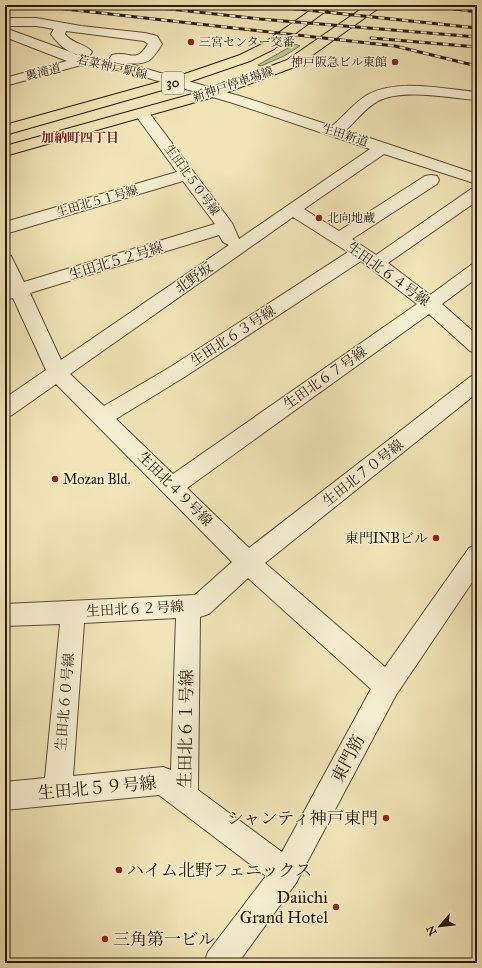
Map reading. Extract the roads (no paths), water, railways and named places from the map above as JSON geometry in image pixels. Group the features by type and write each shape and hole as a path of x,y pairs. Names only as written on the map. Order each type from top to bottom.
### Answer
{"main road":[{"name":"新神戸停車場線","path":"5,130 175,82 245,58 270,46 327,5"},
{"name":"新神戸停車場線","path":"5,151 212,93 292,63 376,5"}],"street":[{"path":"5,22 36,22 145,37 152,39 155,44 147,57 139,60 98,56 71,47 62,41 58,34 62,26"},
{"path":"11,34 16,25 21,22"},
{"name":"若菜神戸駅線","path":"11,34 81,61 125,67 212,93"},
{"name":"裏滝道","path":"5,82 81,61"},
{"path":"336,131 371,99 382,93 397,91 477,96"},
{"name":"生田新道","path":"212,93 336,131 477,179"},
{"name":"生田北５０号線","path":"142,113 226,228 229,238 240,246"},
{"name":"北野坂","path":"5,409 383,147"},
{"name":"生田北５１号線","path":"5,228 188,174"},
{"path":"339,239 431,180"},
{"name":"生田北６３号線","path":"103,417 477,193"},
{"name":"生田北６４号線","path":"293,210 368,258 430,304 477,346"},
{"name":"生田北５２号線","path":"12,292 226,228"},
{"name":"生田北４９号線","path":"5,260 12,292 57,373 103,417 248,563 387,686"},
{"name":"生田北６７号線","path":"172,486 430,304 477,269"},
{"name":"生田北７０号線","path":"248,563 477,382"},
{"name":"東門筋","path":"219,963 286,873 387,686 477,555"},
{"name":"生田北６２号線","path":"5,616 200,606 248,563"},
{"name":"生田北６１号線","path":"188,607 184,797 286,873"},
{"name":"生田北６０号線","path":"58,791 73,612"},
{"name":"生田北５９号線","path":"5,796 163,781 184,797"}],"railway":[{"path":"30,5 395,46 477,66"},
{"path":"134,5 260,19 477,37"},
{"path":"259,5 477,28"},
{"path":"426,5 477,12"},
{"path":"371,38 477,47"}],"place":[{"name":"三宮センター交番","path":"191,42"},
{"name":"神戸阪急ビル東館","path":"395,62"},
{"name":"北向地蔵","path":"319,218"},
{"name":"Mozan Bld.","path":"55,479"},
{"name":"東門INBビル","path":"436,538"},
{"name":"シャンティ神戸東門","path":"386,818"},
{"name":"ハイム北野フェニックス","path":"119,870"},
{"name":"Daiichi Grand Hotel","path":"336,907"},
{"name":"三角第一ビル","path":"105,939"}],"district":[{"name":"加納町四丁目","path":"80,138"}]}
